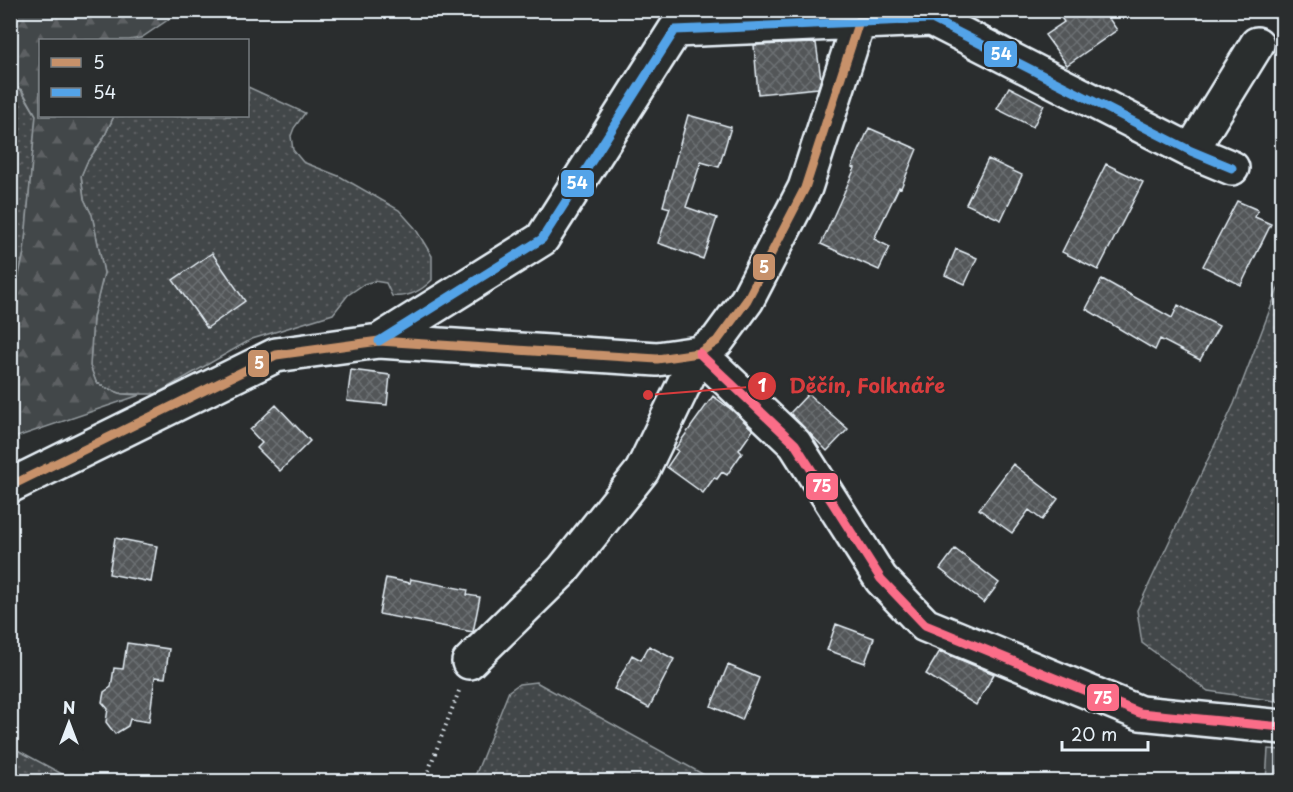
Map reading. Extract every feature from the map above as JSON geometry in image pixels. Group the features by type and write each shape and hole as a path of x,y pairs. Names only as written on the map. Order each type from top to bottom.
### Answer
{"street":[{"path":"379,341 542,239 675,30 862,16 928,15 1191,151 1232,168"},
{"path":"10,486 276,355 379,341 657,359 699,353 717,341 747,300 805,188 862,16"},
{"path":"1191,151 1257,44"},
{"path":"469,662 562,570 642,471 699,353"},
{"path":"699,353 795,444 881,579 925,624 1140,713 1282,728"}],"path":[{"path":"424,782 469,662"}],"green space":[{"path":"11,10 181,11 141,38 39,39 39,117 114,117 81,176 84,199 92,215 104,273 93,317 90,366 96,382 104,387 122,394 140,395 11,439 11,309 24,253 36,115 22,90 11,84"},
{"path":"11,84 21,90 36,115 24,253 11,309"},
{"path":"249,87 305,113 291,136 293,150 303,162 341,177 399,210 415,228 432,256 432,280 414,293 403,296 392,296 386,283 374,281 364,284 348,295 333,314 252,339 156,394 122,394 104,387 96,382 90,366 93,317 104,273 92,215 84,199 81,176 87,162 103,139 114,117 249,117"},
{"path":"1282,278 1282,702 1208,691 1142,643 1137,610 1234,404"},
{"path":"536,682 715,781 473,781 509,691 519,684"},
{"path":"10,746 73,780 153,781 11,781"},
{"path":"1268,749 1282,750 1282,781 1266,781"}],"building":[{"path":"1056,10 1103,10 1117,30 1067,65 1045,35 1064,22"},
{"path":"816,43 821,79 818,88 758,94 754,45"},
{"path":"1009,87 1044,105 1033,127 997,109"},
{"path":"688,115 731,127 719,167 701,162 686,207 717,218 703,259 658,243 670,208 663,206"},
{"path":"869,128 917,149 901,188 899,187 874,239 890,247 879,270 821,244 855,168 852,167"},
{"path":"988,159 1022,175 1001,220 966,204"},
{"path":"1106,164 1143,182 1098,270 1062,252"},
{"path":"1237,201 1258,210 1255,217 1271,224 1241,285 1203,266"},
{"path":"956,249 977,258 965,284 945,275"},
{"path":"212,253 245,301 207,328 173,280"},
{"path":"1102,279 1172,318 1178,305 1219,326 1200,360 1160,339 1155,350 1086,309"},
{"path":"351,370 390,375 387,405 347,401"},
{"path":"808,394 848,429 827,451 790,413"},
{"path":"713,396 753,430 739,450 742,453 727,475 722,472 717,479 714,478 703,493 667,467 678,451 675,449"},
{"path":"276,405 310,441 280,471 257,448 262,443 250,430"},
{"path":"1013,464 1058,499 1042,520 1029,510 1012,533 979,509"},
{"path":"115,538 157,546 151,582 109,574"},
{"path":"955,549 999,583 984,603 940,569"},
{"path":"386,578 410,583 411,579 468,590 467,595 480,597 473,632 379,614"},
{"path":"836,624 874,638 865,663 827,650"},
{"path":"127,643 169,649 165,678 155,677 149,722 130,719 128,726 115,734 106,722 108,709 102,702 104,692 111,687 114,668 123,669"},
{"path":"649,646 674,659 649,708 614,689 632,655 641,660"},
{"path":"940,651 994,674 976,705 926,674"},
{"path":"728,665 759,678 742,720 711,706"}],"transit line":[{"name":"5","path":"10,486 276,355 379,341 657,359 699,353 717,341 747,300 805,188 859,21 865,10"},
{"name":"54","path":"379,341 542,239 675,30 932,19 1191,151 1232,168"},
{"name":"75","path":"699,353 795,444 881,579 925,625 1140,713 1282,727"}],"place":[{"name":"Děčín, Folknáře","path":"648,395"}]}
